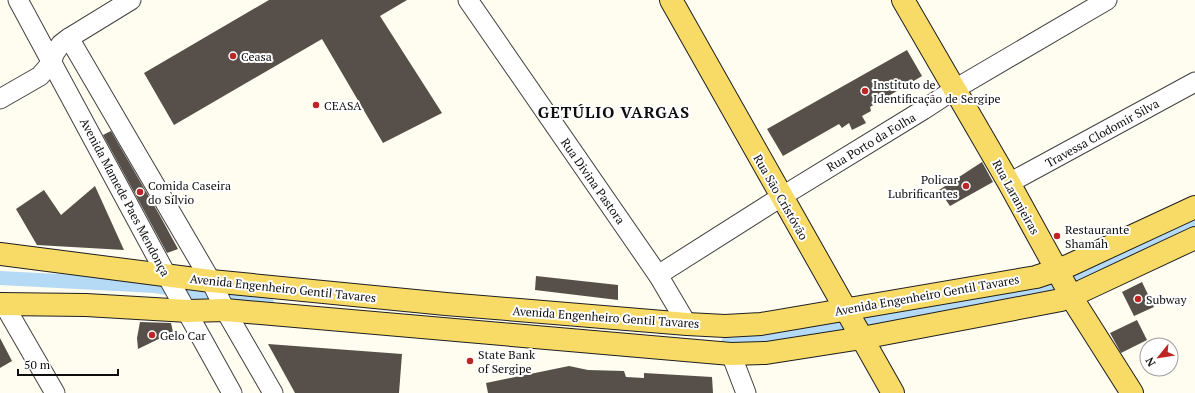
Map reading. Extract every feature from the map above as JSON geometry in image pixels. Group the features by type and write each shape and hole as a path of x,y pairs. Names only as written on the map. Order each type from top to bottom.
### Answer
{"main road":[{"name":"Rua São Cristóvão","path":"670,0 893,393"},
{"name":"Rua Laranjeiras","path":"903,0 1009,183 1064,282 1132,393"},
{"name":"Avenida Engenheiro Gentil Tavares","path":"2,303 186,309 224,308 731,354 766,353 1060,300 1064,282 1195,207"},
{"name":"Avenida Engenheiro Gentil Tavares","path":"0,254 212,284 725,326 761,324 1036,277 1064,282 1195,238"}],"street":[{"name":"Avenida Mamede Paes Mendonça","path":"18,0 232,393"},
{"path":"0,99 40,76 52,62 54,54 61,44 131,0"},
{"name":"Rua Divina Pastora","path":"468,0 658,275 687,324"},
{"name":"Rua Porto da Folha","path":"658,275 955,89 1107,0"},
{"path":"69,38 212,284 224,308 273,393"},
{"name":"Travessa Clodomir Silva","path":"1009,183 1195,82"},
{"path":"2,303 55,393"},
{"path":"731,354 746,393"}],"building":[{"name":"Ceasa","path":"269,0 407,0 380,16 442,113 383,143 322,39 174,125 144,73"},
{"name":"Instituto de Identificação de Sergipe","path":"907,50 922,76 870,107 871,111 862,116 866,123 852,130 849,123 842,128 839,124 783,156 767,129"},
{"name":"Comida Caseira do Sílvio","path":"111,131 178,249 167,253 103,135"},
{"name":"Policar Lubrificantes","path":"982,162 993,182 950,206 939,190"},
{"path":"95,186 124,250 37,245 16,209 44,190 61,215"},
{"path":"536,276 618,285 618,300 535,290"},
{"name":"Subway","path":"1142,282 1154,307 1134,316 1122,292"},
{"path":"1137,320 1146,337 1139,337 1139,344 1121,353 1110,333"},
{"name":"Gelo Car","path":"140,322 171,323 173,332 138,349 137,338"},
{"path":"0,338 12,361 0,368"},
{"path":"268,344 402,354 399,393 295,393"},
{"path":"569,366 588,370 624,371 626,377 644,378 644,373 712,377 713,393 488,393 486,383"}],"waterway":[{"path":"728,343 739,344 1075,280 1195,223"},
{"path":"0,278 155,286 267,303"}],"place":[{"name":"Ceasa","path":"233,56"},
{"name":"Instituto de Identificação de Sergipe","path":"865,91"},
{"name":"CEASA","path":"316,105"},
{"name":"Policar Lubrificantes","path":"966,186"},
{"name":"Comida Caseira do Sílvio","path":"140,192"},
{"name":"Restaurante Shamah","path":"1057,236"},
{"name":"Subway","path":"1138,299"},
{"name":"Gelo Car","path":"152,335"},
{"name":"State Bank of Sergipe","path":"470,361"}],"district":[{"name":"GETÚLIO VARGAS","path":"614,112"}]}
